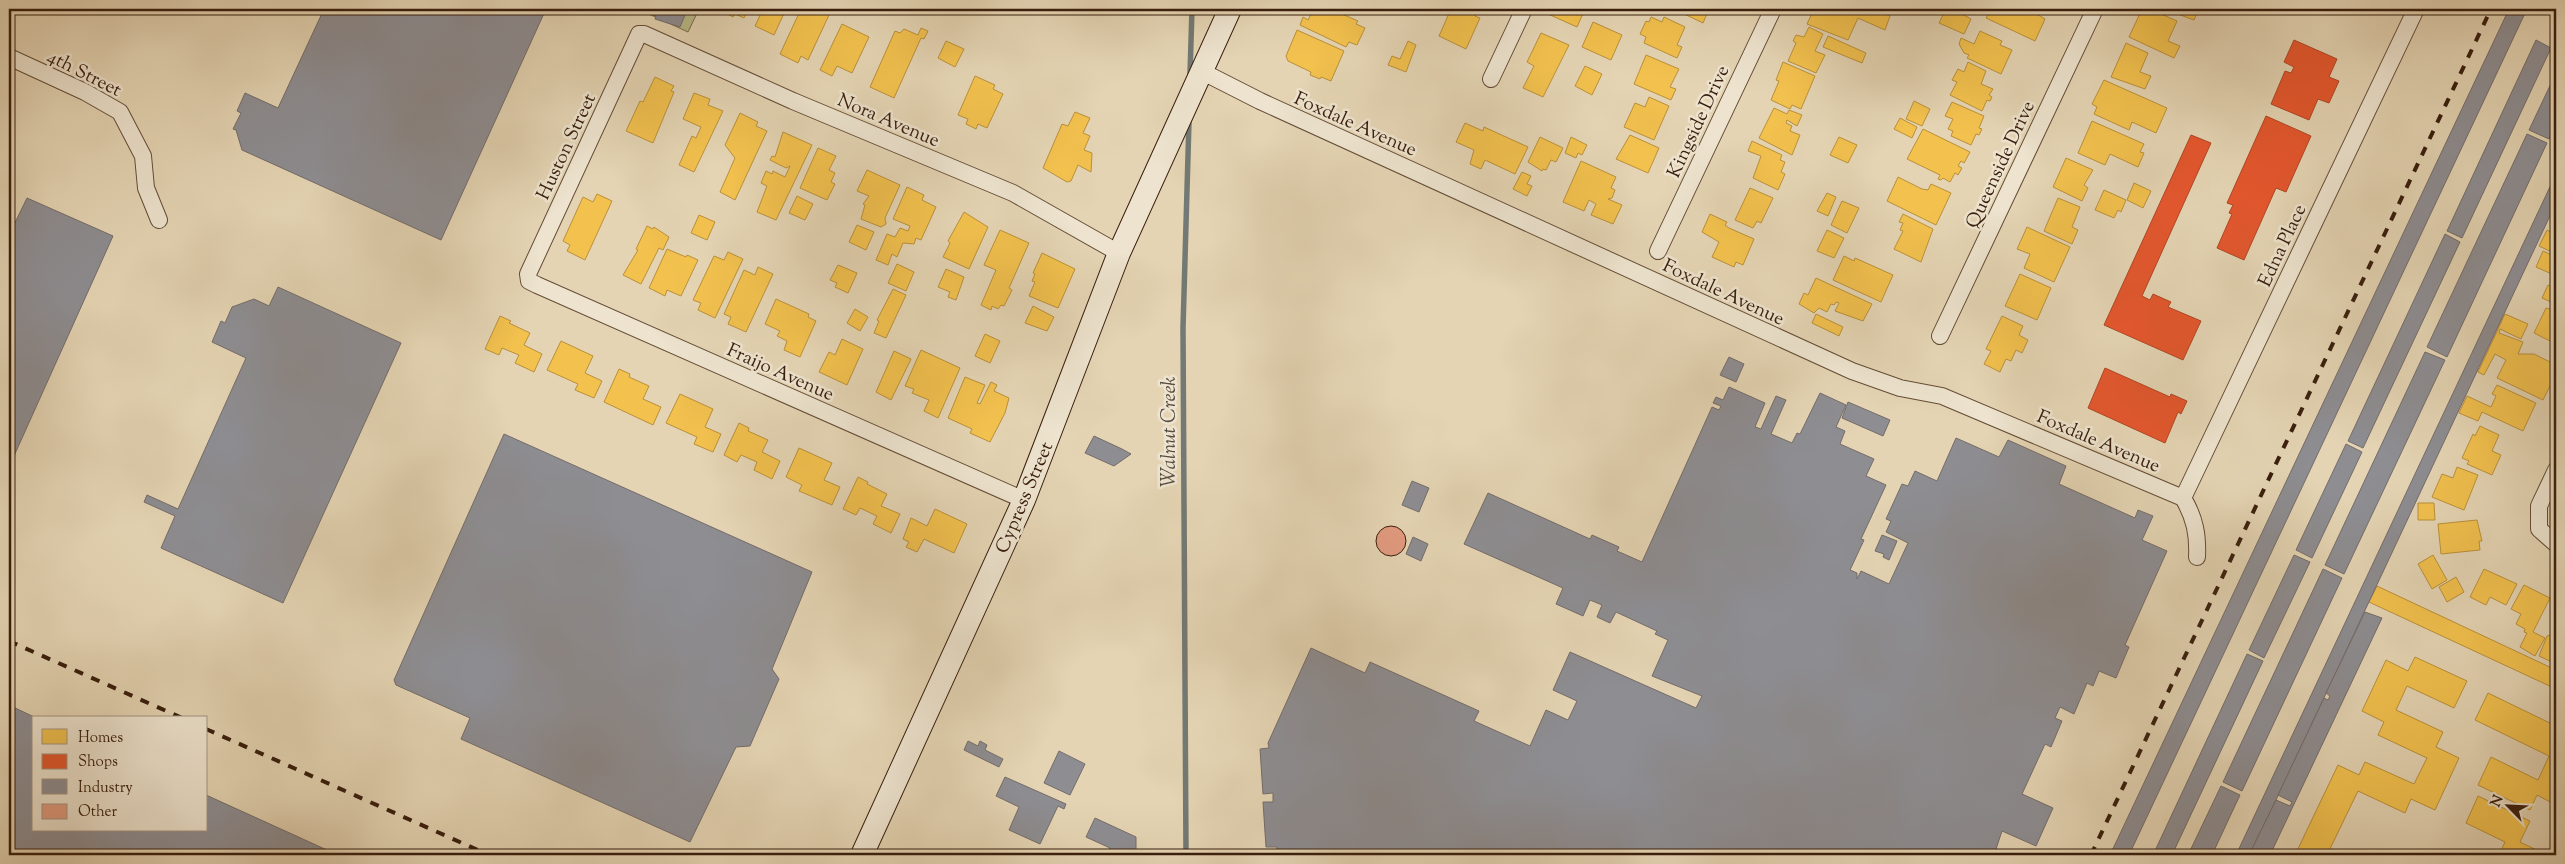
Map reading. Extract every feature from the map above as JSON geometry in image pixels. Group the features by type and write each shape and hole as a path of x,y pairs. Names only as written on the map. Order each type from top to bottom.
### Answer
{"street":[{"name":"Cypress Street","path":"862,855 1024,500 1119,253 1172,135 1203,72 1210,50 1230,9"},
{"path":"1491,79 1524,9"},
{"name":"Kingside Drive","path":"1658,251 1773,9"},
{"name":"Queenside Drive","path":"1940,336 2095,9"},
{"name":"Edna Place","path":"2183,498 2416,9"},
{"name":"Nora Avenue","path":"639,34 650,36 793,101 1013,193 1119,253"},
{"name":"Huston Street","path":"528,274 639,34"},
{"name":"4th Street","path":"9,57 85,92 120,112 143,156 146,188 159,220"},
{"name":"Foxdale Avenue","path":"1203,72 1238,90 1852,371 1900,388 1942,396 2183,498"},
{"name":"Fraijo Avenue","path":"528,274 529,281 537,285 1024,500"},
{"path":"2556,470 2540,506 2539,529 2556,544"},
{"path":"2183,498 2191,512 2198,534 2197,558"}],"green space":[{"path":"638,9 699,9 688,32"}],"building: Homes":[{"path":"718,9 748,9 744,18 735,14 733,17"},
{"path":"763,9 786,9 774,35 755,26"},
{"path":"801,9 820,9 829,15 808,60 801,56 798,63 780,54"},
{"path":"1318,9 1331,9 1358,21 1356,24 1365,28 1357,45 1349,42 1346,47 1300,25 1303,17 1308,20 1312,12 1316,13"},
{"path":"1360,9 1371,9 1369,13"},
{"path":"1451,9 1479,9 1475,16 1480,18 1466,49 1439,36"},
{"path":"1551,9 1585,9 1577,27 1548,14"},
{"path":"1679,9 1709,9 1703,23 1678,11"},
{"path":"1814,9 1872,9 1890,16 1885,30 1858,18 1848,40 1807,24"},
{"path":"1946,9 1953,9 1971,19 1964,34 1939,23"},
{"path":"1991,9 2028,9 2045,19 2035,41 1986,18"},
{"path":"2142,9 2150,9 2177,21 2168,41 2180,46 2174,58 2129,37"},
{"path":"2164,9 2199,9 2194,20"},
{"path":"1651,17 1662,22 1664,17 1685,27 1677,45 1682,47 1677,58 1644,43 1646,37 1640,34 1646,21 1649,22"},
{"path":"1593,22 1622,35 1611,60 1582,47"},
{"path":"842,24 869,37 852,73 837,66 832,76 820,70"},
{"path":"1809,27 1823,34 1815,51 1825,55 1816,73 1788,61 1796,43 1793,41 1796,35 1804,37"},
{"path":"921,28 928,31 924,39 921,38 894,98 870,87 895,31 900,33 904,29 918,35"},
{"path":"1297,30 1344,51 1331,81 1310,75 1311,72 1288,61 1286,56"},
{"path":"1980,31 2002,41 2000,45 2012,50 2001,74 1967,58 1969,55 1964,53 1959,44 1961,38 1974,44"},
{"path":"1541,33 1569,45 1543,97 1523,88 1534,66 1527,62"},
{"path":"1828,36 1866,53 1862,63 1823,47"},
{"path":"946,41 964,49 955,67 938,58"},
{"path":"1408,41 1416,45 1406,72 1388,65 1392,56 1400,59"},
{"path":"2126,43 2148,53 2140,72 2151,76 2145,89 2111,77"},
{"path":"1646,55 1679,69 1670,87 1676,89 1671,100 1634,84"},
{"path":"1783,62 1815,76 1801,109 1792,105 1790,109 1771,100 1779,81 1776,80"},
{"path":"1968,62 1986,71 1981,84 1993,89 1989,95 1992,97 1990,101 1987,100 1982,111 1950,95 1957,82 1952,80 1958,69 1964,72"},
{"path":"1585,66 1602,74 1592,95 1575,86"},
{"path":"975,76 995,85 993,89 1003,94 987,128 978,124 976,129 966,124 968,119 958,115"},
{"path":"655,77 674,86 671,91 674,92 653,143 626,131 640,101 643,102"},
{"path":"2104,80 2167,108 2156,133 2132,122 2129,130 2094,114 2097,107 2092,104"},
{"path":"694,93 710,99 708,105 723,111 694,172 679,165 692,136 696,138 701,127 683,119"},
{"path":"1649,97 1669,106 1654,140 1624,127 1635,103 1645,107"},
{"path":"1914,101 1930,109 1922,126 1906,119"},
{"path":"1952,102 1984,116 1979,128 1982,129 1979,135 1976,134 1971,145 1951,136 1953,131 1948,129 1953,119 1945,116"},
{"path":"1774,108 1787,114 1789,110 1802,115 1797,126 1787,120 1786,123 1792,126 1790,131 1800,135 1792,155 1759,138"},
{"path":"1075,112 1090,118 1083,133 1090,136 1084,150 1092,153 1091,172 1078,165 1071,181 1067,182 1043,168 1062,124 1068,126"},
{"path":"740,113 758,122 756,126 767,131 735,200 720,192 735,158 725,145"},
{"path":"1900,118 1917,127 1912,138 1894,129"},
{"path":"2092,121 2144,144 2140,152 2144,153 2138,167 2110,154 2105,165 2078,153"},
{"path":"1465,123 1483,131 1484,127 1528,147 1515,174 1485,160 1481,169 1470,164 1474,150 1456,142"},
{"path":"1923,129 1970,152 1964,163 1961,161 1958,166 1962,168 1958,175 1955,173 1950,182 1943,178 1941,180 1938,179 1940,175 1907,159"},
{"path":"783,132 812,145 776,220 757,212 767,186 761,183 766,171 772,174 773,171 785,177 790,166 786,168 770,160 772,156 775,157"},
{"path":"1630,135 1659,148 1648,173 1616,159"},
{"path":"1540,137 1563,148 1556,162 1551,160 1546,170 1543,169 1542,171 1528,162"},
{"path":"1571,137 1587,145 1582,155 1578,153 1576,158 1565,153"},
{"path":"1839,137 1857,145 1848,163 1830,155"},
{"path":"1752,141 1782,155 1780,160 1785,162 1781,172 1785,174 1778,190 1753,178 1761,156 1748,151"},
{"path":"818,148 836,156 829,170 835,173 831,182 835,184 827,200 800,188"},
{"path":"2066,158 2093,170 2084,185 2088,188 2082,201 2053,187"},
{"path":"1581,161 1616,177 1611,188 1615,190 1612,198 1608,199 1622,205 1613,224 1591,215 1596,204 1589,200 1584,211 1563,202"},
{"path":"867,170 900,185 885,218 886,224 881,227 861,219 865,205 863,204 869,196 857,191"},
{"path":"1522,172 1531,176 1527,184 1532,186 1527,196 1513,189"},
{"path":"1898,177 1922,189 1928,190 1931,184 1951,193 1936,225 1887,201"},
{"path":"2134,183 2151,191 2143,208 2127,200"},
{"path":"907,187 924,195 922,200 936,207 921,240 916,238 914,244 903,243 897,257 892,254 888,265 876,260 887,234 895,237 900,228 908,231 910,226 893,219"},
{"path":"1750,188 1773,198 1761,223 1757,221 1753,228 1735,220"},
{"path":"2104,190 2126,200 2121,212 2118,210 2114,218 2095,210"},
{"path":"1827,193 1836,197 1828,216 1817,211"},
{"path":"597,194 612,201 585,260 567,251 570,245 563,241 583,197 593,202"},
{"path":"797,196 813,204 805,220 789,213"},
{"path":"2058,198 2080,207 2072,227 2078,230 2072,244 2044,231"},
{"path":"1842,201 1859,208 1847,233 1831,225"},
{"path":"964,212 988,227 969,269 943,257 950,243 948,241"},
{"path":"1710,214 1727,222 1725,225 1729,228 1754,239 1743,265 1736,262 1734,267 1712,257 1719,242 1702,232"},
{"path":"1903,214 1933,229 1921,262 1894,249 1903,231 1900,230 1903,223 1899,222"},
{"path":"699,215 715,222 707,240 691,233"},
{"path":"857,225 874,232 866,250 849,242"},
{"path":"647,226 653,229 654,227 669,237 663,250 659,248 641,284 623,275 638,250 636,249"},
{"path":"2027,227 2070,247 2054,282 2024,268 2030,254 2017,249"},
{"path":"1000,230 1029,243 1009,288 1012,290 1004,306 1001,305 998,309 992,306 991,310 981,305 996,270 984,265"},
{"path":"1827,230 1844,238 1834,258 1817,251"},
{"path":"2547,230 2556,235 2556,254 2539,246"},
{"path":"667,249 698,260 681,296 667,290 665,296 649,288"},
{"path":"2543,251 2556,257 2554,275 2536,267"},
{"path":"728,252 743,259 715,318 698,310 701,303 693,300 714,256 724,260"},
{"path":"1042,253 1075,269 1058,308 1029,296 1035,282 1032,281 1035,274 1033,273"},
{"path":"1844,256 1854,261 1855,258 1893,275 1881,302 1833,280"},
{"path":"897,264 914,272 906,291 888,283"},
{"path":"838,265 857,273 848,293 835,287 837,283 830,280"},
{"path":"758,267 773,274 746,332 728,324 731,317 724,314 744,270 755,275"},
{"path":"946,269 964,277 956,300 948,297 950,292 938,287"},
{"path":"2020,274 2051,288 2037,320 2005,306"},
{"path":"2556,275 2556,304 2542,298 2548,285 2551,286"},
{"path":"1816,278 1872,304 1863,321 1835,311 1839,303 1836,302 1834,305 1831,304 1827,312 1819,308 1814,313 1799,304 1804,293 1808,295"},
{"path":"893,289 906,295 886,338 874,333 879,321 877,320"},
{"path":"776,299 809,314 808,317 816,321 800,357 784,350 787,341 777,336 780,331 765,324"},
{"path":"1033,306 1054,317 1047,331 1025,323"},
{"path":"2546,308 2556,311 2556,344 2534,333"},
{"path":"855,309 868,317 860,331 847,323"},
{"path":"1816,314 1843,327 1839,336 1812,323"},
{"path":"2505,314 2528,324 2521,339 2500,329 2499,333 2523,342 2518,354 2534,354 2556,365 2556,374 2543,400 2497,378 2506,360 2495,354 2484,375 2478,372"},
{"path":"500,316 511,321 509,323 530,333 524,345 542,354 534,372 515,363 519,355 502,348 499,355 485,349"},
{"path":"2002,316 2023,326 2019,335 2028,340 2022,353 2016,350 2011,361 2006,359 2000,372 1984,364 1991,351 1986,349"},
{"path":"985,334 1000,341 990,363 975,356"},
{"path":"842,339 863,349 847,385 819,372 829,352 835,355"},
{"path":"561,341 593,356 585,373 602,381 594,398 575,390 578,384 547,370"},
{"path":"921,350 960,368 938,418 924,411 929,400 912,393 914,389 905,386"},
{"path":"894,351 911,359 891,400 876,392"},
{"path":"619,369 630,374 629,377 649,386 643,399 661,407 653,425 604,402"},
{"path":"965,377 985,385 977,403 980,404 991,382 997,385 994,391 1009,398 1005,413 990,442 970,433 972,429 948,418"},
{"path":"2497,385 2536,403 2523,431 2482,412 2478,421 2459,413 2467,396 2491,407 2496,396 2492,394"},
{"path":"680,394 713,409 705,427 721,434 713,452 694,444 697,437 666,423"},
{"path":"739,423 749,428 748,431 768,440 762,452 780,461 772,479 754,470 757,462 741,455 737,462 724,455"},
{"path":"2480,426 2499,435 2492,451 2501,455 2492,475 2467,464 2469,461 2462,458 2473,434 2475,436"},
{"path":"799,448 832,463 824,480 840,487 832,505 799,491 802,485 786,477"},
{"path":"2457,467 2478,475 2464,510 2432,497 2442,474 2453,478"},
{"path":"858,477 887,494 881,506 900,514 891,533 873,524 877,516 860,508 856,515 843,509"},
{"path":"2418,503 2434,503 2435,520 2418,520"},
{"path":"935,509 967,524 954,553 924,539 917,552 906,547 909,542 903,539 911,518 927,526"},
{"path":"2477,520 2482,541 2479,541 2480,550 2441,554 2438,524"},
{"path":"2433,555 2447,580 2432,589 2418,564"},
{"path":"2484,569 2517,584 2506,605 2490,597 2486,605 2470,597"},
{"path":"2456,577 2464,592 2447,602 2439,587"},
{"path":"2524,585 2550,598 2533,632 2545,638 2535,656 2520,647 2527,633 2524,632 2525,629 2516,624 2521,614 2511,609"},
{"path":"2377,586 2556,670 2556,689 2369,602"},
{"path":"2547,636 2556,637 2556,664 2539,656"},
{"path":"2415,657 2467,681 2454,708 2407,686 2396,710 2443,732 2436,747 2459,758 2435,810 2411,799 2405,813 2358,791 2327,855 2295,855 2338,765 2359,775 2365,762 2414,784 2427,758 2378,735 2384,722 2362,711 2386,660 2408,671"},
{"path":"2488,693 2556,726 2556,805 2537,795 2530,810 2478,785 2491,757 2538,780 2549,756 2475,720"},
{"path":"2478,796 2530,821 2520,842 2547,855 2499,855 2505,842 2466,823"},
{"path":"2556,835 2556,855 2547,855"}],"building: Shops":[{"path":"2294,40 2337,59 2329,77 2339,81 2329,103 2318,99 2309,120 2271,104 2285,71 2291,73 2294,67 2284,62"},
{"path":"2266,116 2311,136 2286,192 2276,188 2244,260 2217,248 2232,214 2229,213 2233,205 2227,203"},
{"path":"2191,135 2211,143 2142,296 2150,300 2153,294 2171,302 2168,307 2201,321 2183,360 2104,325"},
{"path":"2105,368 2170,397 2171,394 2187,401 2181,414 2178,412 2165,443 2088,408"}],"building: Industry":[{"path":"324,9 546,9 441,240 242,150 236,130 233,129 241,113 237,111 245,93 278,108"},
{"path":"649,9 677,9 676,12 685,15 680,27 655,19 656,16 647,13"},
{"path":"2509,9 2527,9 2129,855 2110,855"},
{"path":"2536,40 2551,48 2462,238 2447,231"},
{"path":"2556,73 2556,123 2549,139 2529,130"},
{"path":"2527,134 2547,143 2447,357 2427,347"},
{"path":"2556,174 2556,203 2276,800 2249,855 2236,855"},
{"path":"27,198 113,236 9,467 9,235"},
{"path":"2445,234 2460,242 2363,448 2348,441"},
{"path":"278,287 401,343 283,603 161,548 175,516 144,502 147,495 178,509 246,358 212,342 221,321 225,323 232,307 254,299 269,306"},
{"path":"2425,352 2445,360 2344,574 2325,565"},
{"path":"1729,357 1744,364 1736,382 1720,375"},
{"path":"1729,387 1765,403 1755,427 1761,429 1776,396 1786,400 1771,434 1792,443 1797,433 1800,434 1820,393 1846,405 1836,427 1845,431 1840,444 1874,459 1866,476 1886,485 1861,539 1864,540 1850,570 1857,573 1857,579 1861,571 1889,584 1908,543 1886,532 1891,521 1886,519 1902,484 1908,486 1915,471 1937,481 1956,438 1999,457 2008,440 2066,466 2059,484 2135,518 2138,510 2153,516 2142,540 2167,551 2125,645 2129,647 2116,678 2099,671 2093,686 2087,683 2074,714 2060,707 2055,718 2062,721 2051,747 2045,744 2022,794 2053,808 2036,846 2002,831 1994,855 1277,855 1277,847 1266,847 1263,802 1273,802 1273,793 1263,794 1260,749 1269,748 1268,743 1311,648 1365,673 1370,662 1479,711 1474,721 1530,746 1546,710 1568,720 1577,701 1553,690 1570,652 1696,708 1702,696 1652,676 1668,640 1655,634 1657,631 1616,612 1610,623 1597,617 1602,605 1590,600 1583,616 1556,604 1563,588 1464,544 1488,493 1590,539 1592,535 1619,547 1617,551 1642,562 1712,407 1719,410 1721,406 1713,403 1716,397 1723,400"},
{"path":"1848,402 1890,420 1883,436 1842,418"},
{"path":"504,434 812,572 772,669 779,679 750,746 736,747 690,842 461,739 470,718 396,685 394,680"},
{"path":"1094,436 1131,454 1114,466 1085,453"},
{"path":"2346,444 2362,452 2312,558 2296,550"},
{"path":"1412,481 1429,488 1419,512 1402,505"},
{"path":"1882,535 1897,541 1889,560 1883,557 1884,554 1875,551"},
{"path":"1413,537 1428,544 1421,561 1406,554"},
{"path":"2294,555 2310,562 2264,658 2249,650"},
{"path":"2323,569 2342,578 2242,791 2223,782"},
{"path":"2365,612 2382,618 2270,855 2249,855 2276,800 2290,806 2292,802 2278,795 2324,698 2328,700 2330,696 2326,693"},
{"path":"2247,654 2263,661 2172,855 2153,855"},
{"path":"9,705 32,716 32,832 208,832 208,796 338,855 9,855"},
{"path":"968,741 978,746 980,741 987,745 985,750 1003,759 999,767 964,750"},
{"path":"1059,751 1085,764 1070,795 1044,783"},
{"path":"1005,777 1066,804 1064,809 1058,806 1040,844 1009,830 1019,807 996,796"},
{"path":"2221,786 2240,795 2212,855 2188,855"},
{"path":"1095,818 1136,837 1136,855 1107,855 1110,848 1086,837"}],"building: Other":[{"path":"1391,526 1401,531 1406,541 1401,551 1391,556 1381,551 1376,541 1381,531"}],"waterway":[{"name":"Walnut Creek","path":"1190,74 1192,9"},
{"name":"Walnut Creek","path":"1186,855 1183,328 1189,121"}],"railway":[{"path":"2091,855 2491,9"},
{"path":"9,641 178,716"},
{"path":"208,730 489,855"}]}
